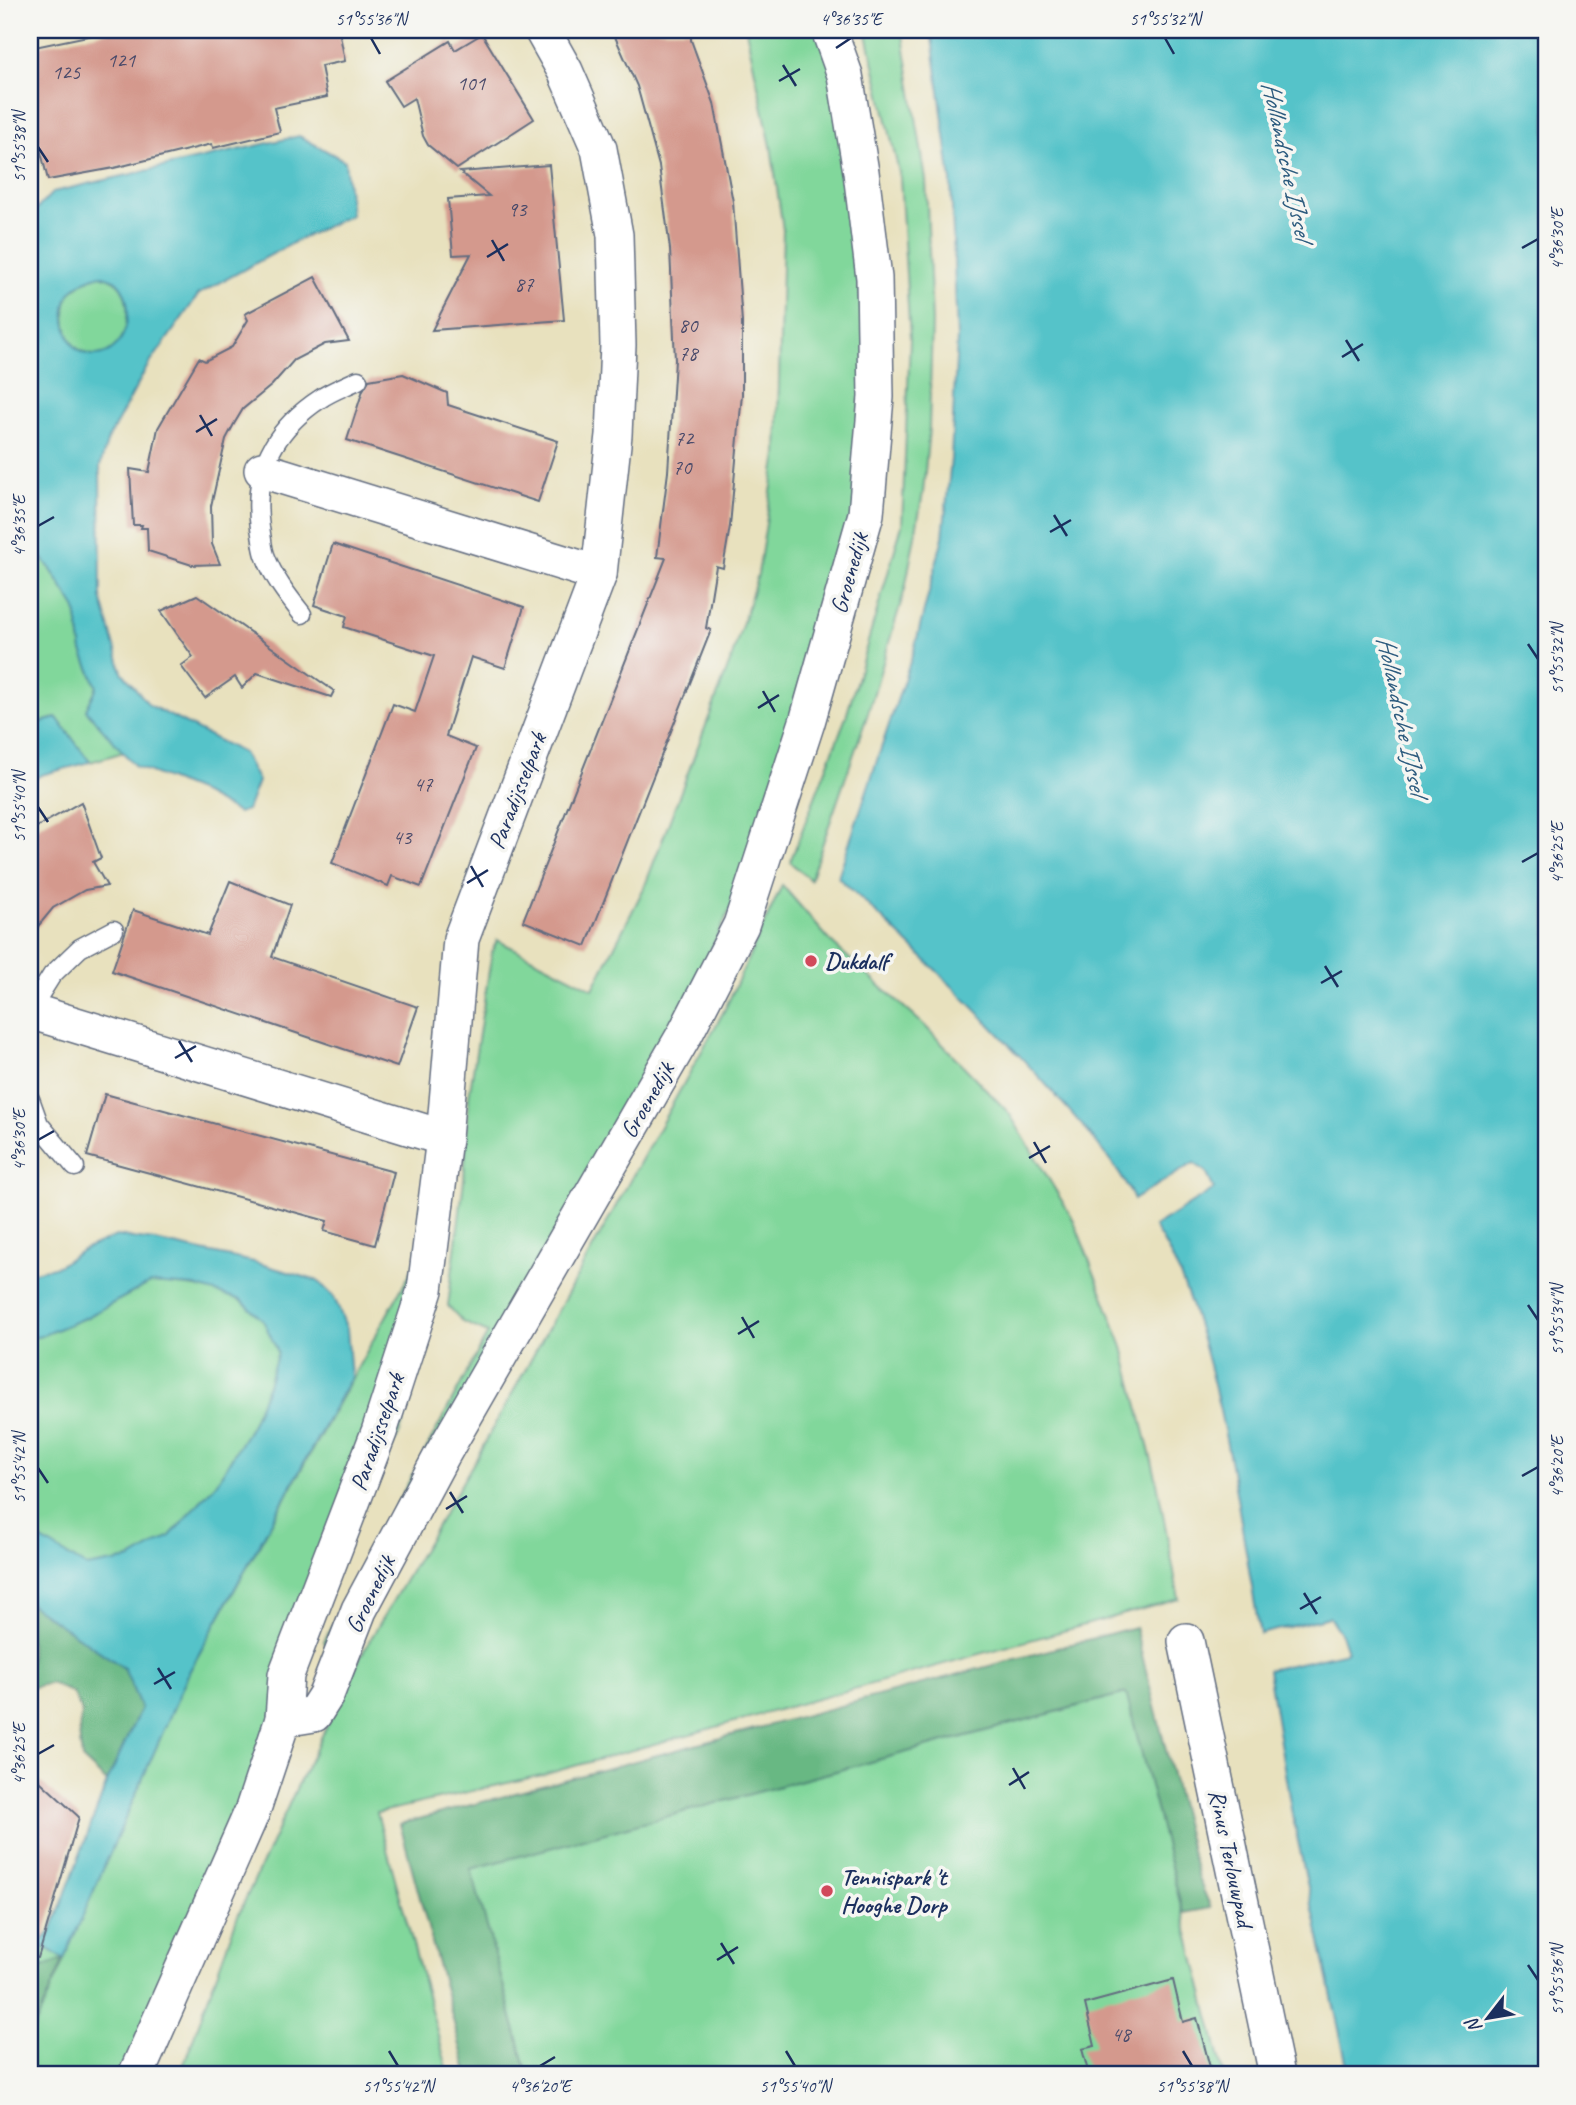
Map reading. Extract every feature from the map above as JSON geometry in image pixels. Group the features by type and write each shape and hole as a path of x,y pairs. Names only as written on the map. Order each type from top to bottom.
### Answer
{"street":[{"name":"Paradijsselpark","path":"283,1719 286,1675 379,1432 425,1290 444,1138 461,939 599,574 614,435 617,371 615,235 599,149 565,71 542,30"},
{"name":"Groenedijk","path":"283,1719 314,1714 326,1695 359,1610 436,1467 686,1032 741,925 803,735 866,514 876,397 874,278 845,75 829,30"},
{"path":"262,470 599,574"},
{"path":"30,1011 444,1138"},
{"name":"Rinus Terlouwpad","path":"1186,1641 1277,2075"},
{"path":"136,2075 252,1812 283,1719"}],"lane":[{"path":"302,614 278,582 264,553 257,508 262,470 271,449 285,430 319,399 358,380"},
{"path":"30,1011 52,975 80,948 114,930"},
{"path":"30,1099 39,1124 75,1167"}],"green space":[{"path":"746,30 834,30 877,467 784,796 668,1040 330,1654 324,1641 488,1333 463,1322 448,1306 464,1180 469,1096 492,952 497,940 593,989 644,888 732,657 758,574 777,454 783,230 771,146"},
{"path":"866,30 902,30 926,180 932,322 929,428 923,493 905,589 867,716 810,880 790,862 846,717 902,525 910,339 900,177"},
{"path":"101,274 121,288 127,304 127,323 117,347 103,355 95,355 80,350 70,339 65,307 70,294 77,287"},
{"path":"30,543 50,568 76,609 82,651 97,687 86,710 124,752 90,762 57,718 30,725"},
{"path":"782,885 833,944 924,1025 1009,1113 1074,1221 1123,1347 1156,1477 1179,1599 542,1775 377,1813 449,2075 180,2075 237,1918 363,1652 477,1457 725,1009"},
{"path":"413,1268 415,1299 412,1398 399,1434 279,1670 275,1754 139,2075 30,2075 30,2037 64,1959 30,1972 30,1944 40,1944 64,1958 189,1672"},
{"path":"150,1283 213,1290 243,1302 264,1322 278,1352 251,1426 216,1484 170,1536 131,1559 87,1567 30,1533 30,1337 38,1337 87,1317"},
{"path":"30,1604 124,1668 141,1708 107,1782 82,1759 79,1732 82,1712 73,1693 51,1683 30,1688"},
{"path":"1135,1627 1198,1878 1211,1908 1183,1913 1126,1693 471,1869 528,2075 468,2075 400,1824"},
{"name":"Tennispark 't Hooghe Dorp","path":"1127,1693 1224,2075 528,2075 470,1869"},
{"path":"64,1959 30,2037 30,1972"}],"water":[{"name":"Hollandsche IJssel","path":"931,30 1546,30 1546,2075 1349,2075 1291,1809 1268,1670 1347,1652 1341,1634 1329,1617 1260,1634 1231,1465 1209,1365 1180,1276 1154,1227 1214,1189 1206,1172 1194,1163 1134,1199 1096,1141 1025,1061 946,980 838,877 914,650 943,537 951,459 957,338 951,181"},
{"path":"299,136 345,161 351,215 300,239 199,294 146,369 108,439 100,466 101,597 122,672 149,705 243,753 258,781 247,810 238,813 198,791 135,766 86,710 97,687 82,651 76,609 50,568 30,543 30,216 53,192","holes":["101,275 116,281 123,290 128,315 120,340 112,349 101,354 87,354 80,351 70,339 65,323 65,306 69,294 77,286"]},
{"path":"57,718 90,762 41,775 30,782 30,725"},
{"path":"116,1236 155,1241 254,1262 318,1281 334,1297 347,1329 351,1377 189,1672 64,1959 40,1944 52,1930 107,1782 141,1708 124,1668 30,1604 30,1533 87,1567 131,1559 170,1536 216,1484 251,1426 278,1352 263,1320 241,1300 195,1286 150,1283 87,1317 38,1337 30,1337 30,1273 58,1266 81,1251"}],"building":[{"path":"116,30 339,30 345,61 321,66 327,97 274,108 280,132 48,180 37,136 30,137 30,48"},
{"path":"612,30 691,30 691,40 714,103 733,202 742,322 742,394 730,526 723,568 716,566 706,628 711,630 586,946 523,921 666,558 657,557 668,472 675,360 670,249 659,166 637,86"},
{"path":"482,34 534,119 457,169 428,145 423,136 414,98 401,106 385,81 450,41 455,50"},
{"path":"549,165 564,320 432,330 471,254 453,255 448,199 489,196 460,172"},
{"path":"315,277 349,341 325,344 294,360 272,385 243,409 234,424 226,439 211,506 212,544 220,564 192,565 148,551 147,528 133,525 130,469 149,472 158,428 199,358 205,361 232,347 248,320 245,314"},
{"path":"403,374 447,393 448,405 558,441 538,502 347,440 363,390 369,380"},
{"path":"333,544 524,607 505,668 471,657 446,736 476,748 421,887 392,876 388,886 332,863 393,704 415,712 434,656 344,627 347,616 314,605"},
{"path":"197,595 334,691 331,697 257,673 242,688 235,677 205,698 181,666 193,657 161,611"},
{"path":"81,802 101,858 93,862 107,886 85,890 53,908 30,936 30,831"},
{"path":"230,881 290,905 272,957 418,1007 397,1067 112,971 133,910 208,935"},
{"path":"105,1094 394,1172 375,1245 324,1231 327,1221 87,1156"},
{"path":"30,1772 79,1817 38,1958 30,1957"},
{"path":"1173,1980 1183,2022 1197,2018 1212,2075 1089,2075 1082,2049 1095,2046 1085,2004"}],"place":[{"name":"Dukdalf","path":"811,961"},
{"name":"Tennispark 't Hooghe Dorp","path":"827,1891"}]}
